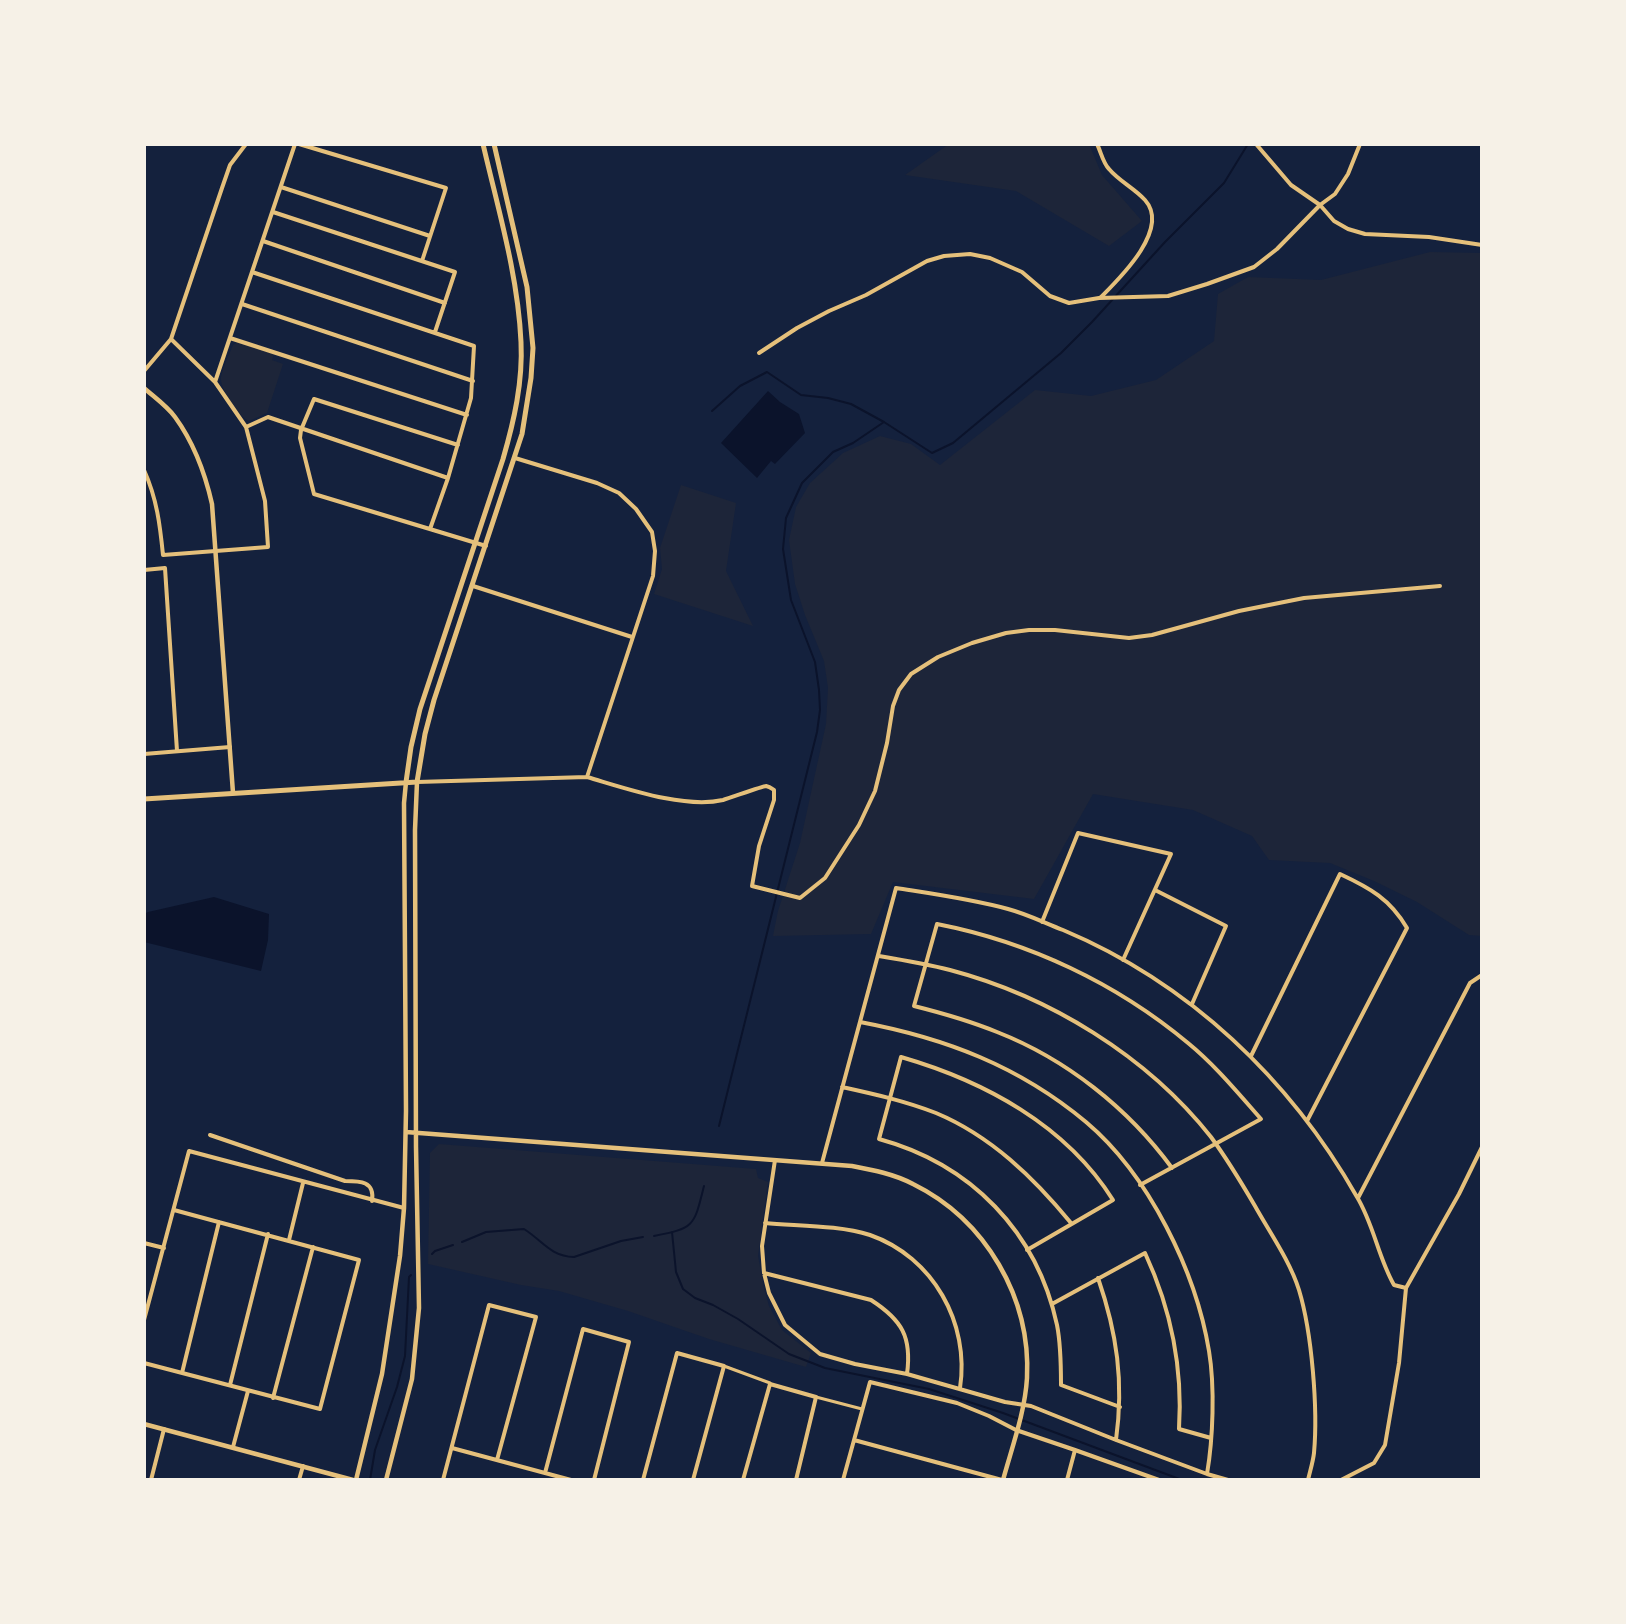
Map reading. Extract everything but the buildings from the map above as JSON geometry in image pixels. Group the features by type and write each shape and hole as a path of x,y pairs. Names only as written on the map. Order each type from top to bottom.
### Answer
{"main road":[{"path":"406,782 420,710 511,432 520,385 521,344 517,300 483,144"},
{"path":"144,799 417,782 425,734 434,700 515,458 528,407 533,348 527,287 494,144"}],"street":[{"path":"144,371 171,339 225,180 235,157 246,144"},
{"path":"215,382 297,144 446,188 422,261"},
{"path":"1097,144 1108,168 1146,201 1151,224 1145,244 1135,260 1099,298"},
{"path":"1256,144 1291,185 1320,205 1334,221 1356,232 1429,237 1482,245"},
{"path":"759,352 829,311 866,295 927,261 944,256 970,254 999,261 1022,272 1050,296 1069,303 1099,298 1168,296 1254,267 1277,249 1320,205 1335,194 1348,174 1360,144"},
{"path":"281,187 430,236"},
{"path":"273,213 455,272 435,332"},
{"path":"262,241 445,303"},
{"path":"252,272 474,346 473,381 467,415 430,529"},
{"path":"242,304 473,381"},
{"path":"230,338 467,415"},
{"path":"144,470 156,499 163,555 268,547 265,501 246,428 215,382 171,339"},
{"path":"144,387 174,416 197,455 212,504 233,793"},
{"path":"458,445 314,399 300,438 314,495 486,546"},
{"path":"246,428 268,417 448,478"},
{"path":"515,458 597,483 619,493 636,509 652,531 655,550 653,576 587,777"},
{"path":"144,570 165,568 177,751"},
{"path":"473,586 632,637"},
{"path":"386,1480 412,1378 419,1308 416,1132 415,830 417,782 587,777 658,795 699,801 719,801 769,786 774,790 774,800 759,846 752,886 800,898 820,883 831,871 859,825 876,791 893,706 899,690 911,674 938,657 972,643 1006,633 1055,630 1129,638 1152,635 1239,611 1304,598 1440,586"},
{"path":"144,754 230,747"},
{"path":"144,1424 355,1480 382,1374 400,1256 404,1208 406,1132 404,815 406,782"},
{"path":"1042,922 1078,833 1171,854 1123,960"},
{"path":"1251,1056 1340,874 1364,885 1386,900 1407,928 1307,1121"},
{"path":"822,1163 896,888 966,899 1009,909 1092,943 1123,960 1192,1004 1251,1056 1307,1121 1339,1166 1368,1217 1385,1268 1394,1285 1406,1288"},
{"path":"1155,890 1226,926 1192,1004"},
{"path":"1140,1185 1216,1145 1261,1119 1226,1079 1189,1043 1106,986 1055,960 1011,943 937,924 914,1006 999,1033 1048,1056 1120,1110 1172,1168"},
{"path":"879,956 951,970 1006,988 1055,1011 1100,1037 1167,1090 1188,1110 1216,1145 1275,1240 1299,1289 1311,1354 1314,1400 1314,1454 1308,1480"},
{"path":"1359,1198 1470,983 1482,975"},
{"path":"860,1022 915,1033 984,1057 1028,1081 1087,1122 1128,1167 1156,1210 1182,1260 1200,1308 1210,1353 1211,1438 1207,1474"},
{"path":"1027,1250 1113,1200 1091,1170 1061,1139 1024,1112 965,1078 901,1058 879,1139 916,1151 939,1162 965,1179 1006,1218 1041,1275 1052,1304 1060,1344 1061,1385 1120,1407"},
{"path":"842,1087 889,1098 936,1113 990,1144 1033,1179 1071,1223"},
{"path":"406,1132 852,1166 875,1170 914,1184 956,1213 984,1242 1004,1272 1019,1307 1027,1362 1021,1413 1002,1480 854,1440"},
{"path":"210,1135 345,1181 365,1182 372,1191 372,1201"},
{"path":"1341,1480 1368,1468 1374,1463 1385,1445 1399,1363 1406,1288 1459,1194 1482,1147"},
{"path":"144,1320 146,1304 164,1248 189,1151 404,1208"},
{"path":"775,1159 762,1246 764,1273 770,1293 785,1325 820,1354 907,1374 1005,1402 1023,1404 1228,1480"},
{"path":"289,1240 303,1183"},
{"path":"144,1363 320,1409 358,1260 174,1210"},
{"path":"182,1372 219,1222"},
{"path":"765,1223 859,1232 892,1245 916,1262 940,1290 955,1322 962,1349 960,1388"},
{"path":"230,1385 268,1234"},
{"path":"144,1243 164,1248"},
{"path":"273,1398 313,1247"},
{"path":"1052,1304 1145,1253 1161,1291 1176,1347 1180,1403 1179,1429 1211,1438"},
{"path":"764,1273 871,1300 882,1307 898,1322 906,1338 909,1358 907,1374"},
{"path":"1098,1278 1113,1328 1119,1367 1120,1407 1116,1440"},
{"path":"443,1480 489,1305 536,1317 497,1460"},
{"path":"544,1473 583,1329 629,1342 594,1480"},
{"path":"643,1480 677,1353 862,1409"},
{"path":"693,1480 724,1366"},
{"path":"843,1480 870,1382 957,1403 1016,1430 1159,1480"},
{"path":"743,1480 770,1383"},
{"path":"233,1447 248,1391"},
{"path":"796,1480 816,1396"},
{"path":"151,1480 164,1429"},
{"path":"452,1448 569,1480"},
{"path":"1067,1480 1075,1450"},
{"path":"299,1480 303,1466"}],"shaded area":[{"path":"949,144 1089,144 1102,175 1142,221 1109,246 1016,191 905,175"},
{"path":"1430,252 1482,253 1482,936 1469,935 1417,902 1330,863 1269,860 1252,836 1193,810 1093,794 1034,899 893,882 871,934 773,936 778,911 800,843 826,724 828,688 824,661 795,584 789,540 796,507 810,483 843,453 880,436 911,444 940,465 1035,390 1091,396 1156,380 1214,341 1218,294 1248,277 1321,280"},
{"path":"238,342 274,354 272,360 283,364 267,413 249,421 230,402 221,382 226,361 233,345"},
{"path":"768,391 799,414 805,433 775,464 771,461 757,478 721,443"},
{"path":"681,485 736,503 726,571 753,626 654,594 662,569 660,548"},
{"path":"214,897 269,914 268,940 261,971 144,942 144,914"},
{"path":"439,1144 756,1169 758,1178 768,1182 758,1256 764,1288 769,1306 782,1330 811,1353 806,1367 559,1291 428,1264 430,1153"}],"waterway":[{"path":"719,1126 817,732 820,710 815,662 791,600 783,549 786,518 802,483 833,452 853,443 884,422 932,453 953,443 1061,353 1092,322 1165,242 1224,183 1248,144"},
{"path":"712,411 740,386 767,372 801,395 828,398 851,404 884,422"},
{"path":"654,1236 678,1230 691,1223 698,1210 704,1186"},
{"path":"462,1242 486,1232 524,1229 553,1251 574,1257 621,1241 643,1237"},
{"path":"672,1232 676,1272 683,1289 695,1298 738,1319 789,1354 825,1368 929,1389 1003,1413 1182,1480"},
{"path":"432,1254 453,1245"},
{"path":"370,1480 375,1450 397,1387 405,1356 409,1277 411,1275"}]}
